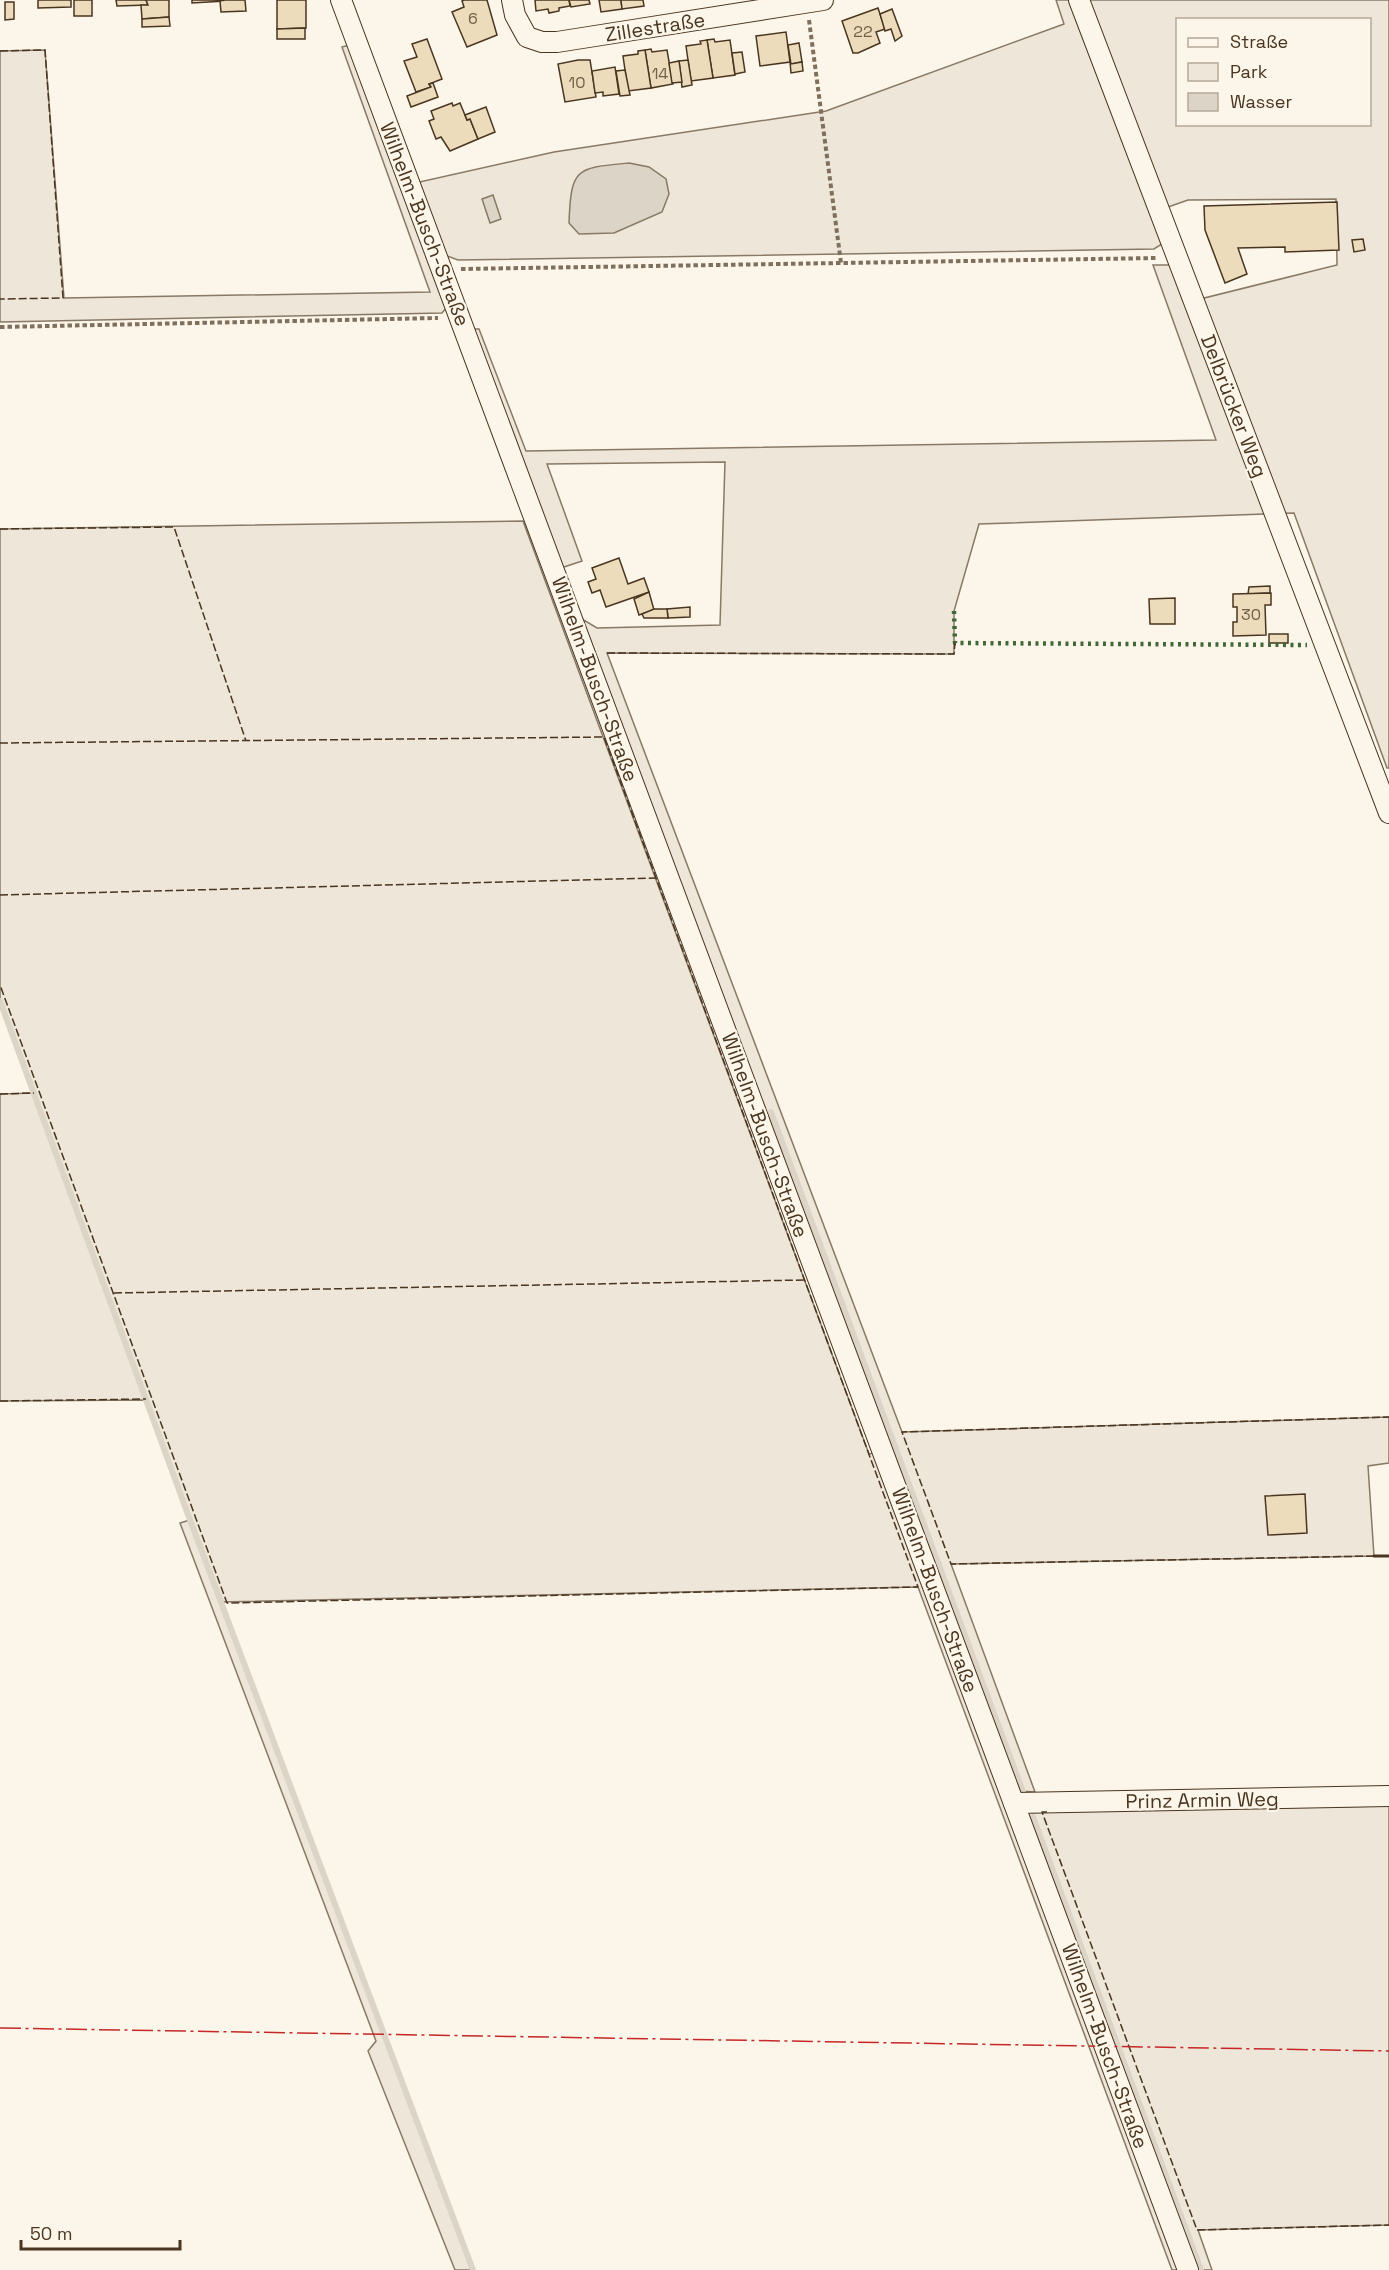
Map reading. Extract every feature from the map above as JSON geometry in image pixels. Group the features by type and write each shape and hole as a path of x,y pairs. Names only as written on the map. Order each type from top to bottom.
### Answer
{"street":[{"name":"Wilhelm-Busch-Straße","path":"340,0 1188,2270"},
{"name":"Zillestraße","path":"512,0 514,15 527,37 542,42 557,42 812,1"},
{"name":"Delbrücker Weg","path":"1079,0 1389,813"},
{"name":"Prinz Armin Weg","path":"1014,1803 1389,1796"}],"path":[{"path":"812,1 841,263"},
{"path":"442,270 1178,258"},
{"path":"0,327 460,317"}],"green space":[{"path":"1056,0 1389,0 1389,768 1387,768 1294,513 979,524 954,611 954,654 607,653 902,1432 1389,1417 1389,1463 1368,1466 1374,1556 951,1564 1035,1792 1015,1791 577,616 597,628 720,625 725,462 547,464 582,561 558,569 469,329 479,329 526,451 1216,440 1153,265 1170,265 1184,303 1337,265 1336,199 1188,200 1151,213 1162,244 1154,249 458,260 442,254 415,183 554,152 826,111 1064,24"},
{"path":"350,45 447,307 442,313 0,322 0,51 45,50 64,298 430,292 342,47"},
{"path":"523,521 869,1454 879,1452 1183,2270 1172,2270 918,1587 221,1602 473,2270 455,2270 368,2051 376,2041 180,1523 190,1520 146,1400 0,1401 0,1094 34,1093 0,1001 0,529"},
{"path":"1389,1806 1389,2225 1198,2230 1212,2270 1193,2270 1022,1811"}],"water":[{"path":"629,163 649,167 666,179 669,194 662,212 614,233 579,234 569,223 575,181 587,169"},
{"path":"493,195 501,219 490,223 482,199"}],"building":[{"path":"38,0 71,0 71,7 38,8"},
{"path":"74,0 92,0 92,16 74,16"},
{"path":"116,0 146,0 148,5 117,6"},
{"path":"146,0 169,0 169,17 142,19 141,5 148,5"},
{"path":"192,0 225,0 225,1 192,3"},
{"path":"245,0 246,11 221,12 220,1"},
{"path":"277,0 306,0 306,28 277,29"},
{"path":"487,0 497,35 467,47 452,12 464,7 462,1"},
{"path":"535,0 569,0 570,6 549,13 548,9 536,11"},
{"path":"569,0 589,0 590,4 571,7"},
{"path":"599,0 621,0 622,9 601,12"},
{"path":"621,0 643,0 644,6 622,9"},
{"path":"5,2 14,2 14,19 5,20"},
{"path":"878,8 885,29 876,32 880,43 853,53 842,21"},
{"path":"892,9 902,36 895,41 891,29 885,31 880,14"},
{"path":"169,17 170,26 142,27 142,19"},
{"path":"305,28 305,39 277,39 277,29"},
{"path":"786,32 790,62 760,66 756,36"},
{"path":"427,39 442,79 429,84 431,87 416,92 404,61 417,57 412,44"},
{"path":"714,39 715,42 730,40 735,75 713,78 707,40"},
{"path":"707,40 713,78 691,81 686,46 701,44 700,41"},
{"path":"799,43 802,62 791,64 788,45"},
{"path":"651,49 652,52 667,50 673,84 651,88 645,50"},
{"path":"645,50 651,88 628,91 623,56 638,54 638,51"},
{"path":"742,52 745,72 735,74 732,53"},
{"path":"590,60 596,97 565,102 558,64"},
{"path":"688,60 692,85 682,87 679,61"},
{"path":"679,61 682,82 672,83 669,63"},
{"path":"790,62 791,64 802,62 803,71 791,73"},
{"path":"615,67 619,94 603,96 603,92 595,93 592,71"},
{"path":"625,70 630,95 620,96 616,71"},
{"path":"433,83 438,97 411,107 407,96 431,87 429,84"},
{"path":"452,103 453,106 460,103 478,139 450,151 441,137 436,139 429,121 434,119 431,111"},
{"path":"486,107 495,132 478,139 470,119 467,120 465,115"},
{"path":"1337,202 1339,250 1285,252 1285,247 1238,248 1247,274 1225,283 1205,230 1204,206"},
{"path":"1363,239 1365,250 1354,252 1352,240"},
{"path":"619,558 628,584 644,578 649,592 606,607 600,590 592,593 588,582 596,579 592,568"},
{"path":"1270,586 1270,593 1248,594 1249,587"},
{"path":"649,592 654,610 639,615 634,599"},
{"path":"1271,593 1271,605 1265,605 1266,635 1233,636 1233,622 1237,622 1237,607 1233,607 1233,594"},
{"path":"1175,598 1175,624 1150,624 1149,599"},
{"path":"690,607 690,617 668,618 667,609"},
{"path":"654,609 667,609 668,618 644,618 642,614"},
{"path":"1269,634 1288,634 1288,643 1269,643"},
{"path":"1305,1494 1307,1533 1268,1535 1265,1496"}],"waterway":[{"path":"0,1001 190,1520 473,2270"},
{"path":"771,1112 1023,1792"},
{"path":"1033,1817 1201,2270"}],"hedge":[{"path":"954,611 955,643 1307,645"}],"fence":[{"path":"0,51 45,50 63,298 0,299"},
{"path":"0,529 174,527 246,741"},
{"path":"607,653 954,654 955,643"},
{"path":"0,743 604,737 918,1587 227,1603 0,985"},
{"path":"0,895 656,878"},
{"path":"0,1094 34,1093"},
{"path":"114,1293 804,1280"},
{"path":"0,1401 146,1399"},
{"path":"1374,1556 951,1564 902,1432 1389,1417"},
{"path":"1047,1812 1042,1812 1197,2230 1389,2225"}],"wall":[{"path":"1374,1556 1389,1556"}],"power":[{"path":"0,2028 1389,2051"}]}
